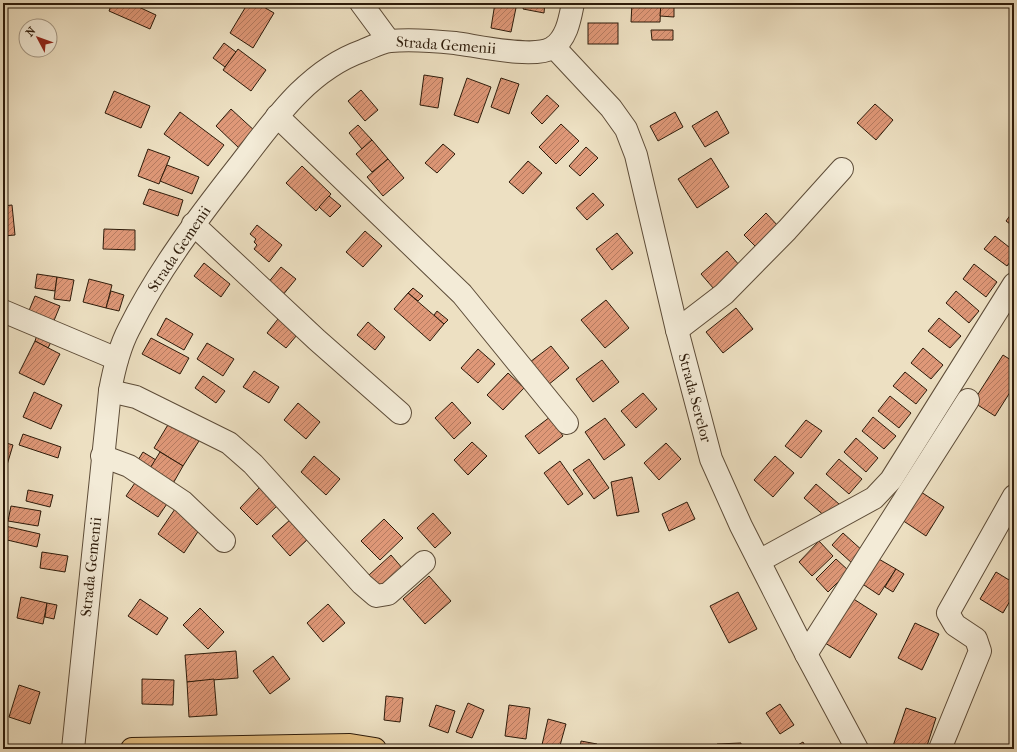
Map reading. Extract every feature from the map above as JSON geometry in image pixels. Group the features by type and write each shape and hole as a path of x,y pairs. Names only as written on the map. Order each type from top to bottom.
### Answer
{"main road":[{"path":"132,749 335,745 375,749"}],"street":[{"path":"361,3 389,41"},
{"path":"554,47 568,28 573,3"},
{"name":"Strada Gemenii","path":"72,749 102,456 110,390 117,359 128,330 166,264 193,224 277,116 306,85 329,67 352,54 389,41 452,43 527,53 543,52 554,47"},
{"name":"Strada Serelor","path":"554,47 611,108 626,129 636,155 677,330 711,459 741,526 806,654 857,749"},
{"path":"277,116 462,294 567,423"},
{"path":"677,330 724,294 787,230 842,169"},
{"path":"193,224 317,340 400,413"},
{"path":"759,561 874,498 882,491 891,480 1014,284"},
{"path":"3,311 117,359"},
{"path":"110,390 136,398 229,444 253,464 362,584 376,596 388,594 424,562"},
{"path":"806,654 968,400"},
{"path":"102,456 129,466 183,502 224,541"},
{"path":"940,749 980,651 976,639 955,625 948,613 1014,496"}],"building":[{"path":"112,3 130,3 156,15 150,29 109,11"},
{"path":"248,3 257,3 274,13 253,48 230,33"},
{"path":"495,3 517,3 511,32 491,28"},
{"path":"525,3 545,3 544,13 523,9"},
{"path":"632,3 661,3 660,22 631,22"},
{"path":"661,3 674,3 674,17 660,16"},
{"path":"588,23 618,23 618,44 588,44"},
{"path":"651,30 673,30 673,40 652,40"},
{"path":"224,43 236,52 225,67 213,58"},
{"path":"238,49 266,70 251,91 223,70"},
{"path":"424,75 443,78 438,108 420,105"},
{"path":"467,78 491,87 478,123 454,115"},
{"path":"501,78 519,84 509,114 491,107"},
{"path":"361,90 378,110 365,121 348,101"},
{"path":"114,91 150,106 141,128 105,113"},
{"path":"547,95 559,106 542,124 531,113"},
{"path":"875,104 893,120 876,140 857,123"},
{"path":"231,109 256,132 240,149 216,126"},
{"path":"717,111 729,133 705,147 692,126"},
{"path":"180,112 224,145 208,166 164,134"},
{"path":"675,112 683,127 658,141 650,126"},
{"path":"561,124 579,141 556,164 539,147"},
{"path":"358,125 372,140 362,149 349,133"},
{"path":"372,140 388,159 372,172 356,154"},
{"path":"443,144 455,154 437,173 425,163"},
{"path":"586,147 598,158 580,176 569,166"},
{"path":"148,149 170,157 159,184 138,176"},
{"path":"711,158 729,187 697,208 678,179"},
{"path":"388,159 404,178 383,196 367,177"},
{"path":"528,161 542,173 523,194 509,182"},
{"path":"167,165 199,177 192,194 160,181"},
{"path":"302,166 331,194 316,211 286,183"},
{"path":"149,189 183,200 178,216 143,204"},
{"path":"593,193 604,205 587,220 576,208"},
{"path":"329,196 341,206 330,217 319,207"},
{"path":"12,205 15,235 3,236 3,206"},
{"path":"1014,210 1014,227 1006,221"},
{"path":"766,213 779,227 758,249 744,235"},
{"path":"257,225 282,245 269,262 254,249 257,245 254,242 256,239 250,234"},
{"path":"104,229 135,230 135,250 103,249"},
{"path":"365,231 382,246 363,267 346,252"},
{"path":"617,233 633,253 612,270 596,249"},
{"path":"995,236 1014,251 1014,257 1007,266 984,249"},
{"path":"727,251 740,266 714,289 701,274"},
{"path":"204,263 230,284 221,297 194,276"},
{"path":"974,264 997,282 986,297 963,279"},
{"path":"281,267 296,279 282,296 267,284"},
{"path":"37,274 57,277 55,291 35,288"},
{"path":"57,277 74,280 70,301 54,299"},
{"path":"89,279 112,285 106,308 83,302"},
{"path":"413,288 423,296 418,301 408,293"},
{"path":"111,291 124,295 119,311 106,308"},
{"path":"956,291 979,311 969,323 946,303"},
{"path":"408,293 444,324 430,341 394,309"},
{"path":"35,296 60,306 53,323 28,313"},
{"path":"606,300 629,328 605,348 581,320"},
{"path":"736,308 753,329 723,353 706,332"},
{"path":"437,311 448,320 444,324 434,315"},
{"path":"166,318 193,334 184,350 157,335"},
{"path":"939,318 961,336 950,348 928,331"},
{"path":"278,319 297,335 286,348 267,333"},
{"path":"368,322 385,337 375,350 357,335"},
{"path":"37,335 51,342 48,348 35,341"},
{"path":"151,338 189,358 180,374 142,354"},
{"path":"35,341 60,354 44,385 19,373"},
{"path":"207,343 234,359 223,376 197,359"},
{"path":"551,346 569,368 548,385 530,362"},
{"path":"923,348 943,365 931,379 911,363"},
{"path":"478,349 495,364 478,383 461,368"},
{"path":"1003,355 1014,362 1014,386 995,416 973,402"},
{"path":"602,360 619,382 593,402 576,379"},
{"path":"254,371 279,387 269,403 243,387"},
{"path":"905,372 927,390 916,404 893,386"},
{"path":"508,373 524,388 503,410 487,395"},
{"path":"203,376 225,391 216,403 195,388"},
{"path":"34,392 62,405 51,429 23,417"},
{"path":"643,393 657,409 636,428 621,411"},
{"path":"890,396 911,413 899,428 878,411"},
{"path":"452,402 471,423 454,439 435,418"},
{"path":"298,403 320,422 306,439 284,420"},
{"path":"550,417 563,436 539,454 525,436"},
{"path":"873,417 896,436 884,449 862,431"},
{"path":"605,418 625,445 604,460 585,432"},
{"path":"806,420 822,431 801,458 785,446"},
{"path":"169,423 199,441 183,466 154,448"},
{"path":"23,434 61,447 58,458 19,445"},
{"path":"856,438 878,458 866,472 844,452"},
{"path":"3,442 13,445 4,475 3,475"},
{"path":"472,442 487,456 468,475 454,460"},
{"path":"666,443 681,459 659,480 644,463"},
{"path":"143,452 156,460 147,473 135,465"},
{"path":"160,452 183,466 171,487 147,473"},
{"path":"314,456 340,479 326,495 301,472"},
{"path":"775,456 794,473 773,497 754,480"},
{"path":"589,459 609,488 594,499 573,470"},
{"path":"839,459 862,479 849,494 826,474"},
{"path":"560,461 583,494 568,505 544,473"},
{"path":"139,477 171,498 158,517 126,496"},
{"path":"632,477 639,512 617,516 611,482"},
{"path":"816,484 839,504 827,518 804,498"},
{"path":"260,487 278,505 257,525 240,508"},
{"path":"28,490 53,495 50,507 26,501"},
{"path":"921,492 944,507 926,536 902,520"},
{"path":"687,502 695,519 669,531 662,514"},
{"path":"11,506 41,511 38,526 8,521"},
{"path":"175,509 201,527 184,553 158,534"},
{"path":"433,513 451,533 435,548 417,528"},
{"path":"291,519 309,538 290,556 272,536"},
{"path":"384,519 403,538 380,560 361,541"},
{"path":"5,526 40,534 37,547 3,539"},
{"path":"843,533 864,552 853,564 832,545"},
{"path":"819,541 833,556 812,576 799,562"},
{"path":"42,552 68,556 65,572 40,568"},
{"path":"391,555 403,569 381,589 369,575"},
{"path":"877,558 896,569 879,595 861,583"},
{"path":"836,559 849,571 828,592 816,579"},
{"path":"896,569 904,574 893,592 885,587"},
{"path":"996,572 1014,583 1014,594 1003,613 980,599"},
{"path":"429,576 451,601 425,624 403,599"},
{"path":"738,592 757,629 729,643 710,606"},
{"path":"21,597 47,603 43,624 17,618"},
{"path":"852,598 877,614 850,658 825,643"},
{"path":"140,599 168,618 157,635 128,616"},
{"path":"47,603 57,605 54,619 45,617"},
{"path":"328,604 345,623 323,642 307,623"},
{"path":"200,608 224,632 208,649 183,625"},
{"path":"915,623 939,634 922,670 898,658"},
{"path":"236,651 238,678 187,682 185,655"},
{"path":"273,656 290,679 270,694 253,671"},
{"path":"142,679 174,680 173,705 142,704"},
{"path":"214,679 217,715 189,717 187,682"},
{"path":"19,685 40,692 30,724 9,717"},
{"path":"386,696 403,698 400,722 384,720"},
{"path":"468,703 484,710 472,738 456,732"},
{"path":"780,704 794,725 780,734 766,713"},
{"path":"436,705 455,711 448,733 429,726"},
{"path":"509,705 530,708 526,739 505,736"},
{"path":"906,708 936,718 926,749 892,749"},
{"path":"548,719 566,724 559,749 541,749"},
{"path":"581,741 597,744 596,749 580,749"},
{"path":"803,742 807,749 791,749"},
{"path":"741,743 741,749 717,749 717,744"}]}
